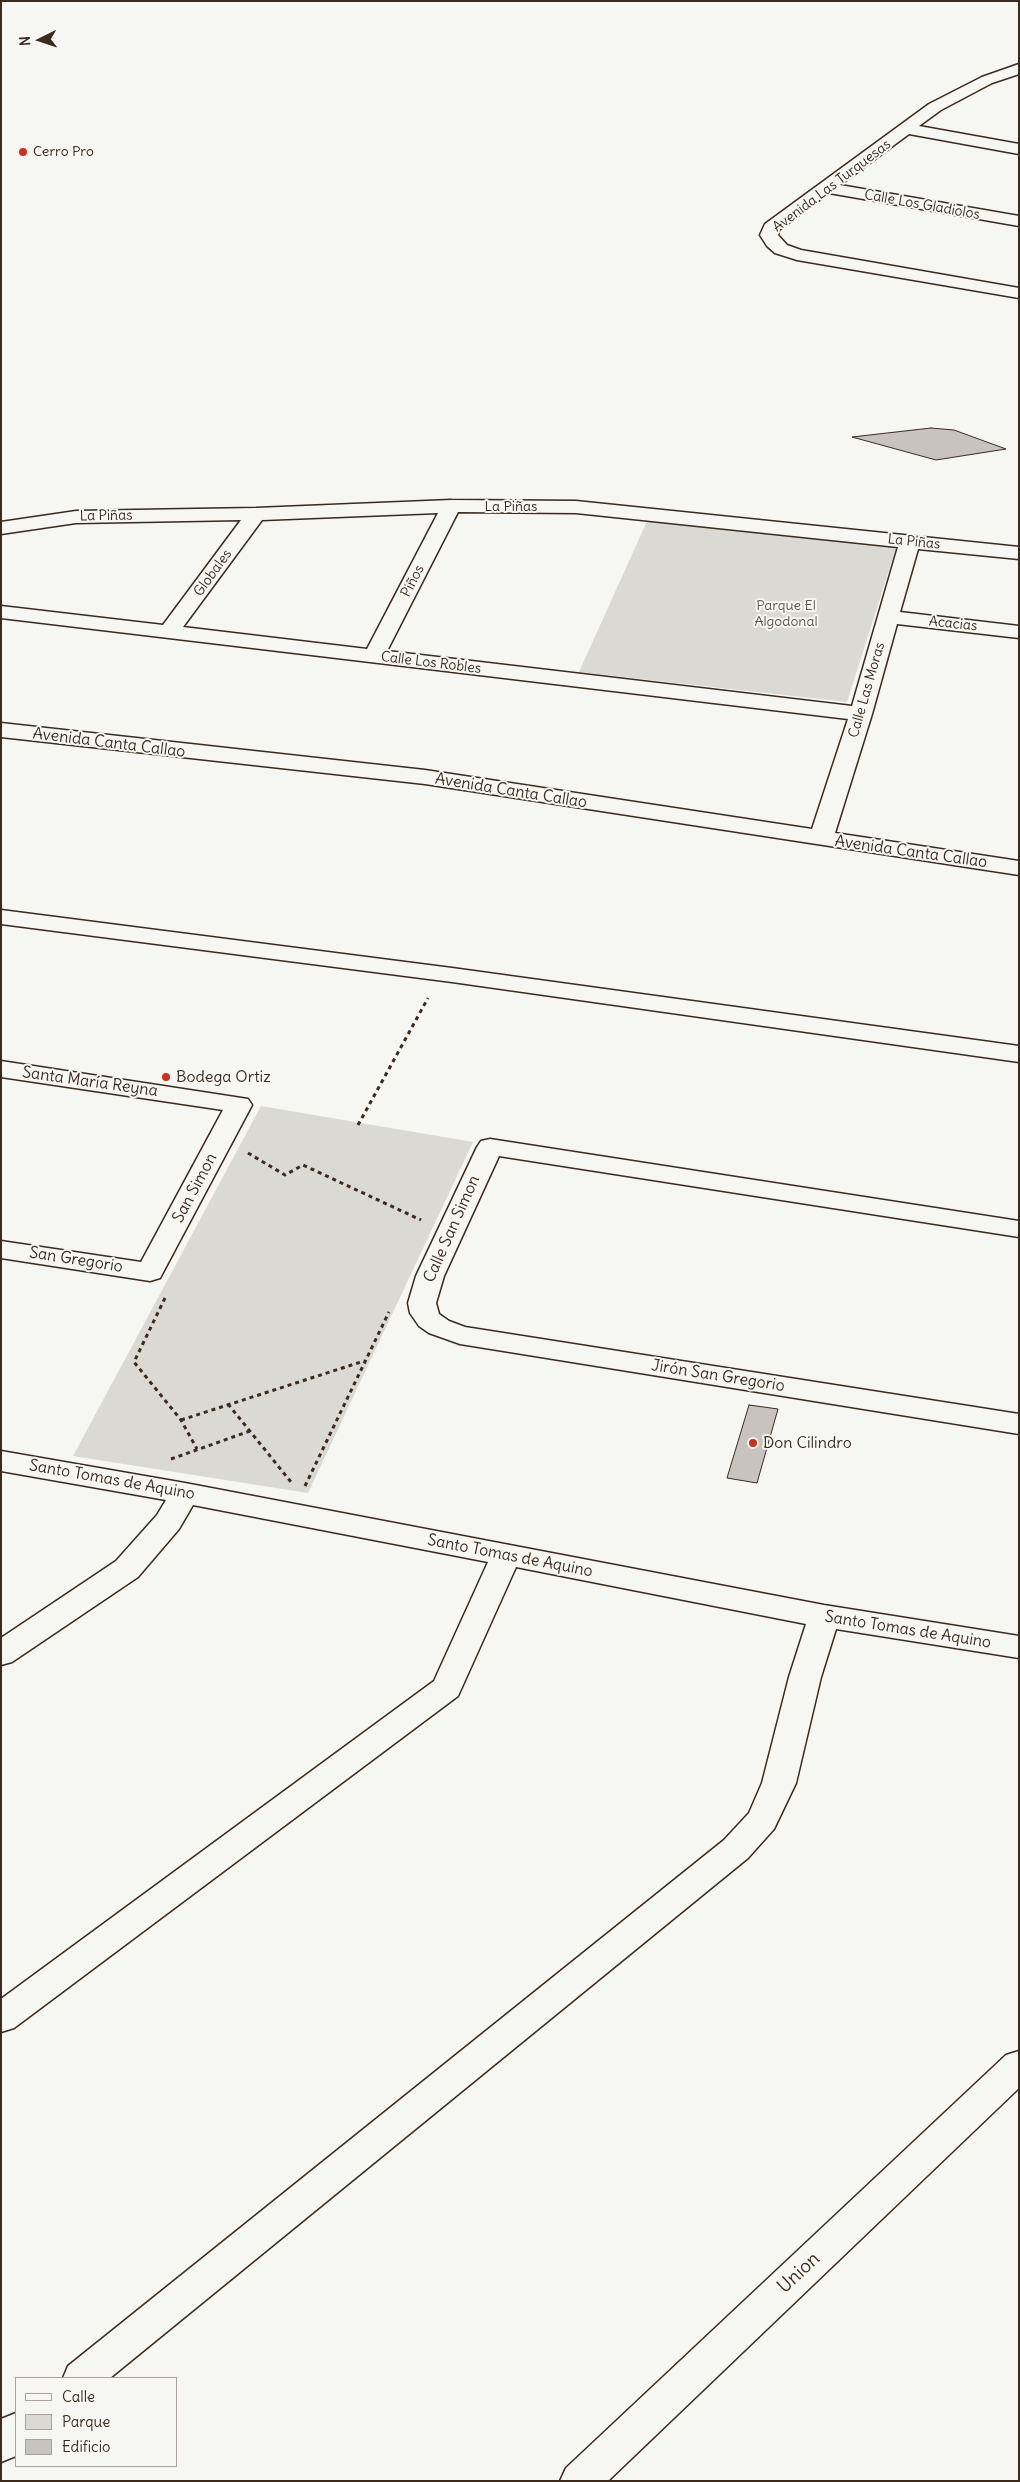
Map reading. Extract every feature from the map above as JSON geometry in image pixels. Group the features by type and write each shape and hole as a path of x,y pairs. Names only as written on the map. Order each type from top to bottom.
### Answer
{"street":[{"name":"Avenida Las Turquesas","path":"1019,69 957,94 935,107 908,130 771,228 769,235 773,242 781,249 797,255 1019,293"},
{"path":"908,130 1019,150"},
{"name":"Calle Los Gladiolos","path":"826,188 1019,221"},
{"name":"La Piñas","path":"1,528 76,516 256,514 451,506 576,507 1019,553"},
{"name":"Piños","path":"374,656 451,506"},
{"name":"Globales","path":"169,632 256,514"},
{"name":"Calle Las Moras","path":"821,839 861,714 910,541"},
{"name":"Calle Los Robles","path":"1,612 861,714"},
{"name":"Acacias","path":"888,617 1019,632"},
{"name":"Avenida Canta Callao","path":"1,730 425,777 1019,868"},
{"path":"1,918 441,974 1019,1054"},
{"name":"Santa María Reyna","path":"1,1069 239,1104"},
{"name":"San Simon","path":"150,1272 239,1104"},
{"name":"Calle San Simon","path":"424,1313 423,1294 490,1147 1019,1229"},
{"name":"San Gregorio","path":"1,1249 150,1272"},
{"name":"Jirón San Gregorio","path":"424,1313 438,1327 460,1335 1019,1424"},
{"name":"Santo Tomas de Aquino","path":"1,1461 184,1492 506,1556 824,1616 1019,1647"},
{"path":"1,1654 127,1569 168,1522 184,1492"},
{"path":"1,2018 447,1688 506,1556"},
{"path":"83,2377 736,1849 762,1820 779,1783 805,1677 824,1616"},
{"name":"Union","path":"580,2481 1019,2065"},
{"path":"1,2444 15,2433"}],"path":[{"path":"358,1125 441,974"},
{"path":"222,1137 285,1175 303,1165 429,1224"},
{"path":"167,1293 134,1362 181,1420 197,1449"},
{"path":"292,1514 391,1307"},
{"path":"181,1420 365,1360"},
{"path":"228,1404 292,1484"},
{"path":"182,1455 250,1431"}],"green space":[{"name":"Parque El Algodonal","path":"648,519 897,545 847,702 579,672"},
{"path":"261,1106 473,1142 308,1493 73,1456"}],"building":[{"path":"931,428 954,430 1006,449 936,460 852,437"},
{"name":"Don Cilindro","path":"749,1405 778,1409 757,1483 727,1478"}],"place":[{"name":"Cerro Pro","path":"23,152"},
{"name":"Bodega Ortiz","path":"166,1077"},
{"name":"Don Cilindro","path":"753,1443"}]}
